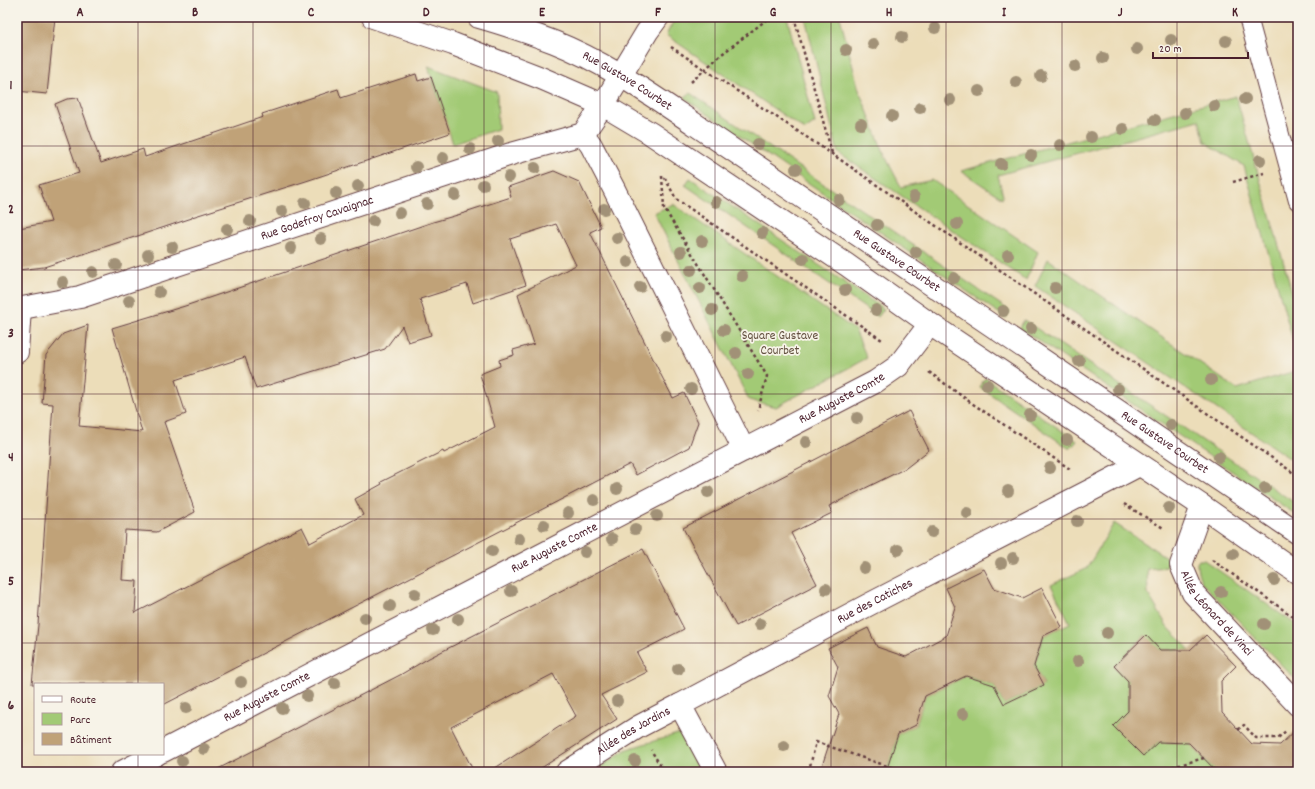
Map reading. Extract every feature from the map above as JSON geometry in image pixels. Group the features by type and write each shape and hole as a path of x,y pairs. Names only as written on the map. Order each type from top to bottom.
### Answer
{"street":[{"path":"373,17 453,44 519,69 603,105 664,143 840,260 930,324 1202,506 1298,573"},
{"name":"Rue Gustave Courbet","path":"479,17 555,42 620,76 703,129 1298,533"},
{"path":"652,22 603,105 583,134 592,144 744,450"},
{"name":"Rue Godefroy Cavaignac","path":"18,309 80,297 511,154 583,134"},
{"path":"17,352 18,309"},
{"name":"Rue Auguste Comte","path":"164,750 875,382 898,366 930,324"},
{"name":"Rue des Catiches","path":"680,705 868,605 1097,488 1139,464"},
{"name":"Allée Léonard de Vinci","path":"1202,506 1181,565 1193,593 1298,705"},
{"path":"680,705 716,772"},
{"name":"Allée des Jardins","path":"567,772 638,727 680,705"},
{"path":"122,772 155,755"}],"lane":[{"path":"1248,17 1297,190"}],"path":[{"path":"691,82 722,54 770,17"},
{"path":"794,17 832,154"},
{"path":"652,22 705,70 832,154 1298,476"},
{"path":"1233,182 1289,166"},
{"path":"744,450 761,403 767,376 664,208 662,171 676,199 859,326 907,355 970,402 1097,488 1188,543 1298,620"},
{"path":"1238,730 1244,725 1256,738 1278,738 1290,728"},
{"path":"800,772 810,766 816,742 905,772"},
{"path":"1155,772 1204,758"}],"green space":[{"path":"676,17 787,17 815,123 805,130 666,35"},
{"path":"805,17 840,17 859,90 885,156 901,187 932,180 1038,252 1026,280 838,153"},
{"path":"428,66 497,92 498,129 453,144"},
{"path":"690,93 1010,311 1006,318 684,98"},
{"path":"1236,96 1298,313 1298,359 1244,166 1205,142 1199,120 998,175 1003,196 1002,198 961,171"},
{"path":"690,178 884,309 878,317 685,185"},
{"name":"Square Gustave Courbet","path":"673,204 855,330 867,358 776,407 749,400 654,213"},
{"path":"1048,259 1237,389 1298,370 1298,464 1035,286"},
{"path":"1024,320 1298,505 1298,516 1020,328"},
{"path":"985,378 1077,441 1070,449 980,387"},
{"path":"1114,523 1169,559 1167,567 1147,569 1148,594 1167,626 1190,650 1160,650 1145,635 1114,666 1128,681 1128,711 1113,726 1143,756 1158,742 1189,743 1217,772 886,772 898,734 916,725 925,696 966,676 994,685 1004,704 1044,685 1034,666 1043,636 1070,623 1051,585 1087,568"},
{"path":"1199,560 1204,560 1298,626 1298,682 1202,583 1197,569 1197,563"},
{"path":"681,733 701,772 592,772 627,749"}],"building":[{"path":"17,17 55,17 47,94 17,91"},
{"path":"416,74 418,81 431,77 450,133 44,267 17,270 17,234 19,233 19,228 51,222 39,185 79,173 55,104 67,99 78,98 101,163 143,149 145,157 263,117 262,114 338,89 341,98"},
{"path":"554,171 579,182 601,227 590,232 673,398 684,393 698,422 689,447 636,475 630,464 164,704 164,683 32,684 38,625 53,404 42,403 46,355 63,334 88,325 79,426 142,432 112,328 185,306 511,197 508,187","holes":["556,224 576,265 518,294 534,344 513,350 514,355 499,360 500,366 480,374 495,427 444,453 443,451 381,482 382,484 355,499 363,515 310,543 302,527 135,613 137,581 122,580 125,530 157,532 195,512 164,422 186,414 175,380 245,357 256,389 385,349 402,326 408,342 431,335 420,299 467,284 473,303 526,285 510,239"]},
{"path":"909,411 929,450 906,468 829,506 832,513 791,533 817,584 736,626 683,528"},
{"path":"643,549 684,629 637,653 647,672 601,695 617,719 535,772 489,772 576,716 553,674 451,727 474,772 212,772 400,675 429,658"},
{"path":"984,569 994,588 1022,598 1042,588 1062,627 1043,636 1034,666 1044,685 1004,704 994,685 966,676 925,696 916,725 898,734 886,772 820,772 839,714 829,696 838,667 828,648 868,628 877,647 906,657 946,636 955,607 946,588"},
{"path":"1146,635 1160,650 1190,650 1206,635 1236,666 1221,681 1222,712 1252,744 1280,745 1298,728 1298,772 1217,772 1189,743 1158,742 1143,756 1113,726 1128,711 1128,681 1114,666"}]}
